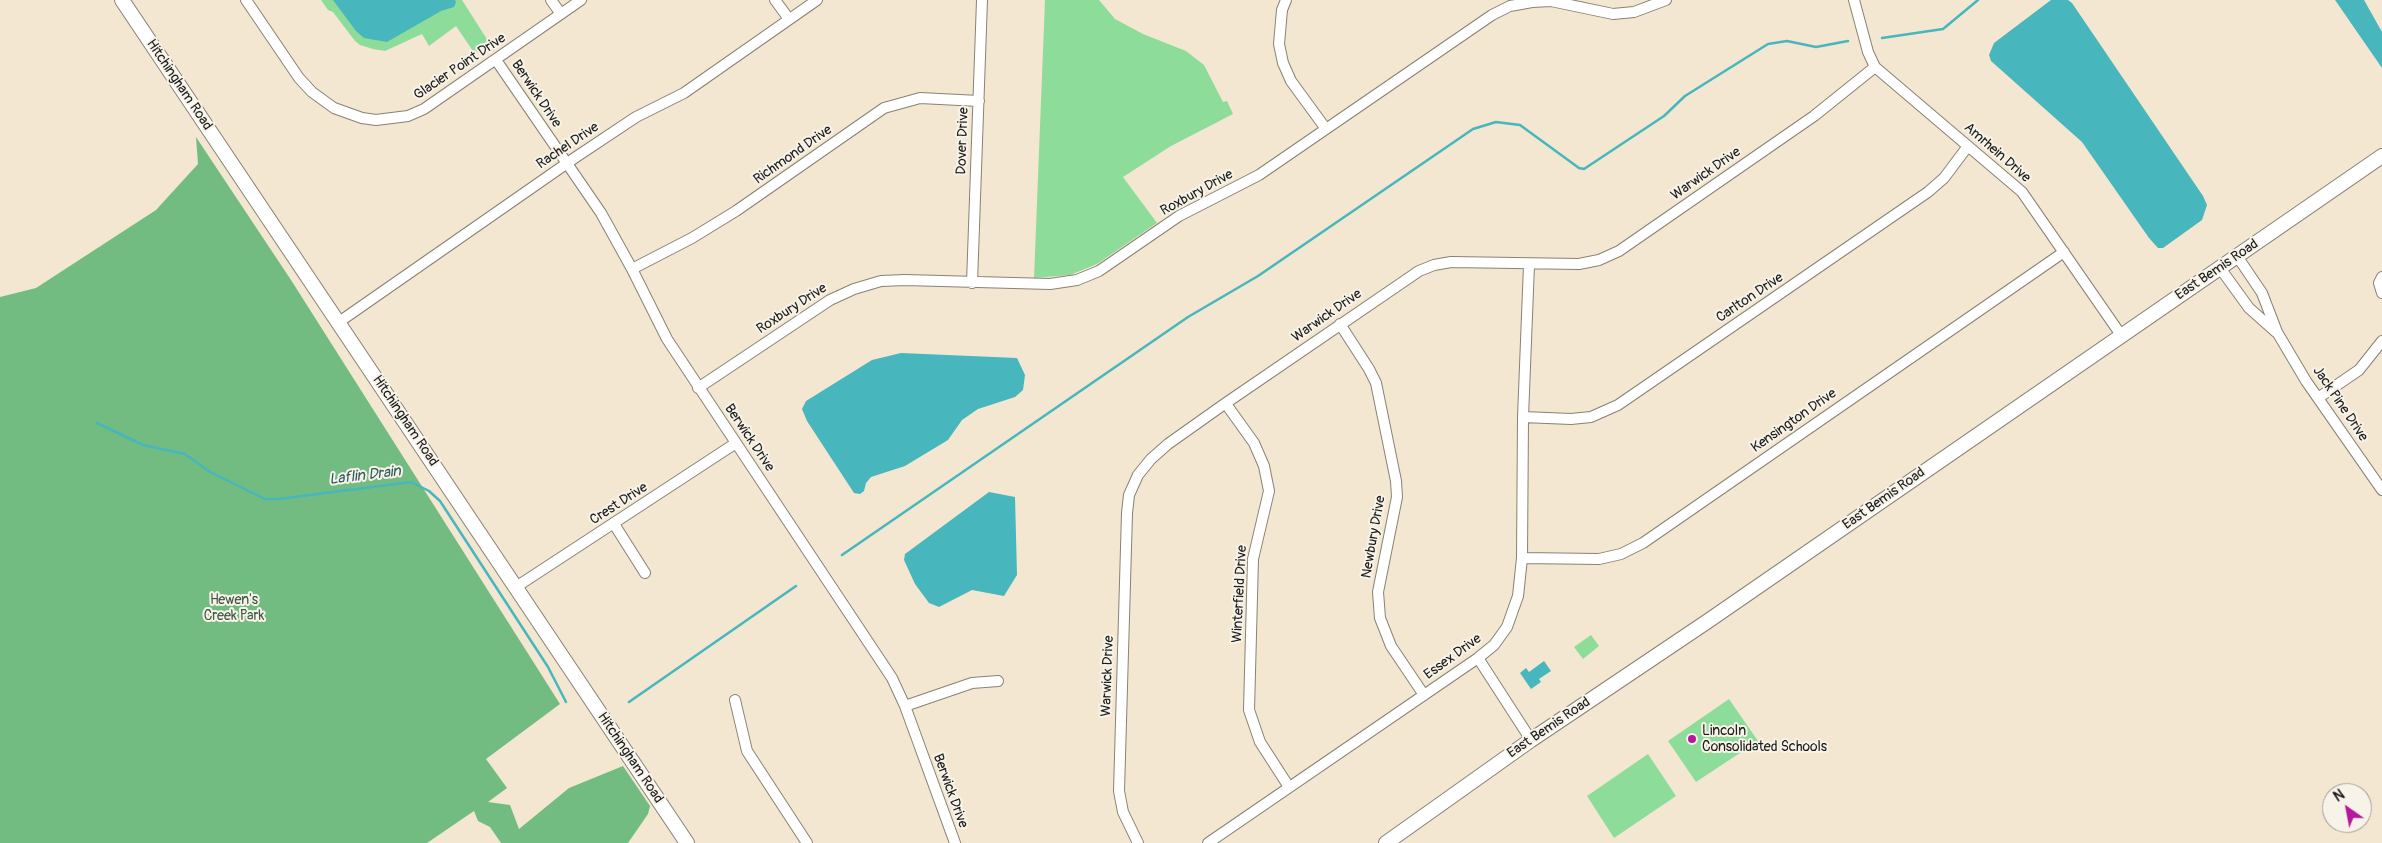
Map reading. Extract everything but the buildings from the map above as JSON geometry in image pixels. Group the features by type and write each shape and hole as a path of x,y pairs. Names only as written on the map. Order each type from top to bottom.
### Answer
{"street":[{"name":"Hitchingham Road","path":"122,0 687,843"},
{"name":"Glacier Point Drive","path":"246,0 299,78 312,92 334,108 362,118 394,119 424,109 581,0"},
{"path":"552,0 561,14"},
{"path":"775,0 789,19"},
{"name":"Rachel Drive","path":"339,322 636,117 684,93 817,0"},
{"name":"Dover Drive","path":"972,283 982,0"},
{"path":"1286,0 1282,10 1279,44 1283,63 1291,81 1326,129"},
{"name":"Roxbury Drive","path":"698,388 830,300 854,289 889,281 1050,284 1077,280 1099,271 1179,216 1259,175 1492,15 1510,6 1551,1 1613,14 1634,12 1666,0"},
{"name":"Amrhein Drive","path":"1854,0 1868,52 1875,67 2022,192 2121,335"},
{"name":"Berwick Drive","path":"496,60 601,213 632,269 667,340 892,678 905,706 951,842"},
{"name":"Warwick Drive","path":"1138,843 1123,812 1119,791 1127,513 1129,495 1138,475 1151,459 1168,444 1402,281 1434,265 1451,262 1529,265 1579,264 1599,260 1619,251 1814,116 1875,67"},
{"name":"Richmond Drive","path":"632,269 711,226 884,108 920,98 979,101"},
{"name":"Carlton Drive","path":"1523,417 1571,419 1591,417 1618,405 1928,192 1944,178 1968,146"},
{"name":"East Bemis Road","path":"1386,843 1531,740 1708,621 2382,156"},
{"name":"Kensington Drive","path":"1522,558 1599,559 1621,554 1643,543 2064,252"},
{"name":"Jack Pine Drive","path":"2237,256 2262,294 2277,332 2318,398 2382,490"},
{"name":"Essex Drive","path":"1208,843 1478,658 1494,645 1507,627 1518,596 1522,558 1523,417 1529,265"},
{"name":"Jack Pine Drive","path":"2220,268 2249,308 2277,332"},
{"path":"2382,276 2379,283 2382,293"},
{"name":"Newbury Drive","path":"1340,324 1370,369 1376,383 1396,481 1397,497 1378,592 1380,618 1391,646 1424,695"},
{"path":"2318,398 2359,370 2382,341"},
{"name":"Winterfield Drive","path":"1226,404 1254,443 1264,466 1269,491 1253,559 1249,710 1260,742 1289,787"},
{"name":"Crest Drive","path":"516,587 736,443"},
{"path":"614,524 645,573"},
{"path":"1478,658 1531,740"},
{"path":"905,706 972,683 998,681"},
{"path":"735,700 747,751 807,843"}],"green space":[{"path":"321,0 462,0 490,44 475,54 456,26 429,46 422,34 385,51 373,49 360,45 355,41 333,12 328,10"},
{"path":"1045,0 1099,0 1115,19 1143,34 1186,51 1204,65 1223,102 1227,101 1233,114 1171,146 1123,177 1157,223 1097,264 1070,275 1034,278"},
{"name":"Hewen's Creek Park","path":"196,137 291,280 560,704 486,759 507,788 488,802 510,805 519,829 569,788 623,766 650,806 648,814 628,843 501,843 490,827 478,821 474,811 427,843 0,843 0,297 36,288 156,210 198,164"},
{"path":"1591,635 1599,646 1583,659 1574,647"},
{"path":"1729,699 1758,741 1696,782 1668,741"},
{"path":"1648,754 1676,796 1614,838 1587,796"}],"water":[{"path":"333,0 455,0 456,2 454,7 441,11 387,42 364,38 356,31"},
{"path":"2051,0 2068,0 2072,3 2203,196 2207,205 2202,220 2163,248 2158,248 2149,238 2082,142 1991,61 1989,55 1994,43"},
{"path":"2335,0 2364,0 2382,32 2382,68"},
{"path":"901,353 1017,358 1025,375 1023,390 1015,397 978,409 962,420 948,440 905,466 871,477 866,483 864,491 860,494 854,493 807,421 802,409 806,401 872,360"},
{"path":"989,492 1015,497 1017,575 1004,596 972,590 939,607 929,603 915,584 904,560 905,554"},
{"path":"1544,661 1551,671 1539,679 1541,682 1531,689 1520,673 1526,668 1529,672"}],"waterway":[{"path":"1882,38 1943,29 1978,0"},
{"path":"842,555 1188,317 1258,276 1473,129 1496,122 1520,125 1579,168 1584,169 1664,116 1685,96 1768,44 1787,41 1816,47 1848,41"},
{"name":"Laflin Drain","path":"97,423 143,445 185,454 210,472 265,499 279,499 411,482 429,491 440,501 548,667 566,702"},
{"path":"629,702 796,586"}],"place":[{"name":"Lincoln Consolidated Schools","path":"1692,739"}]}
